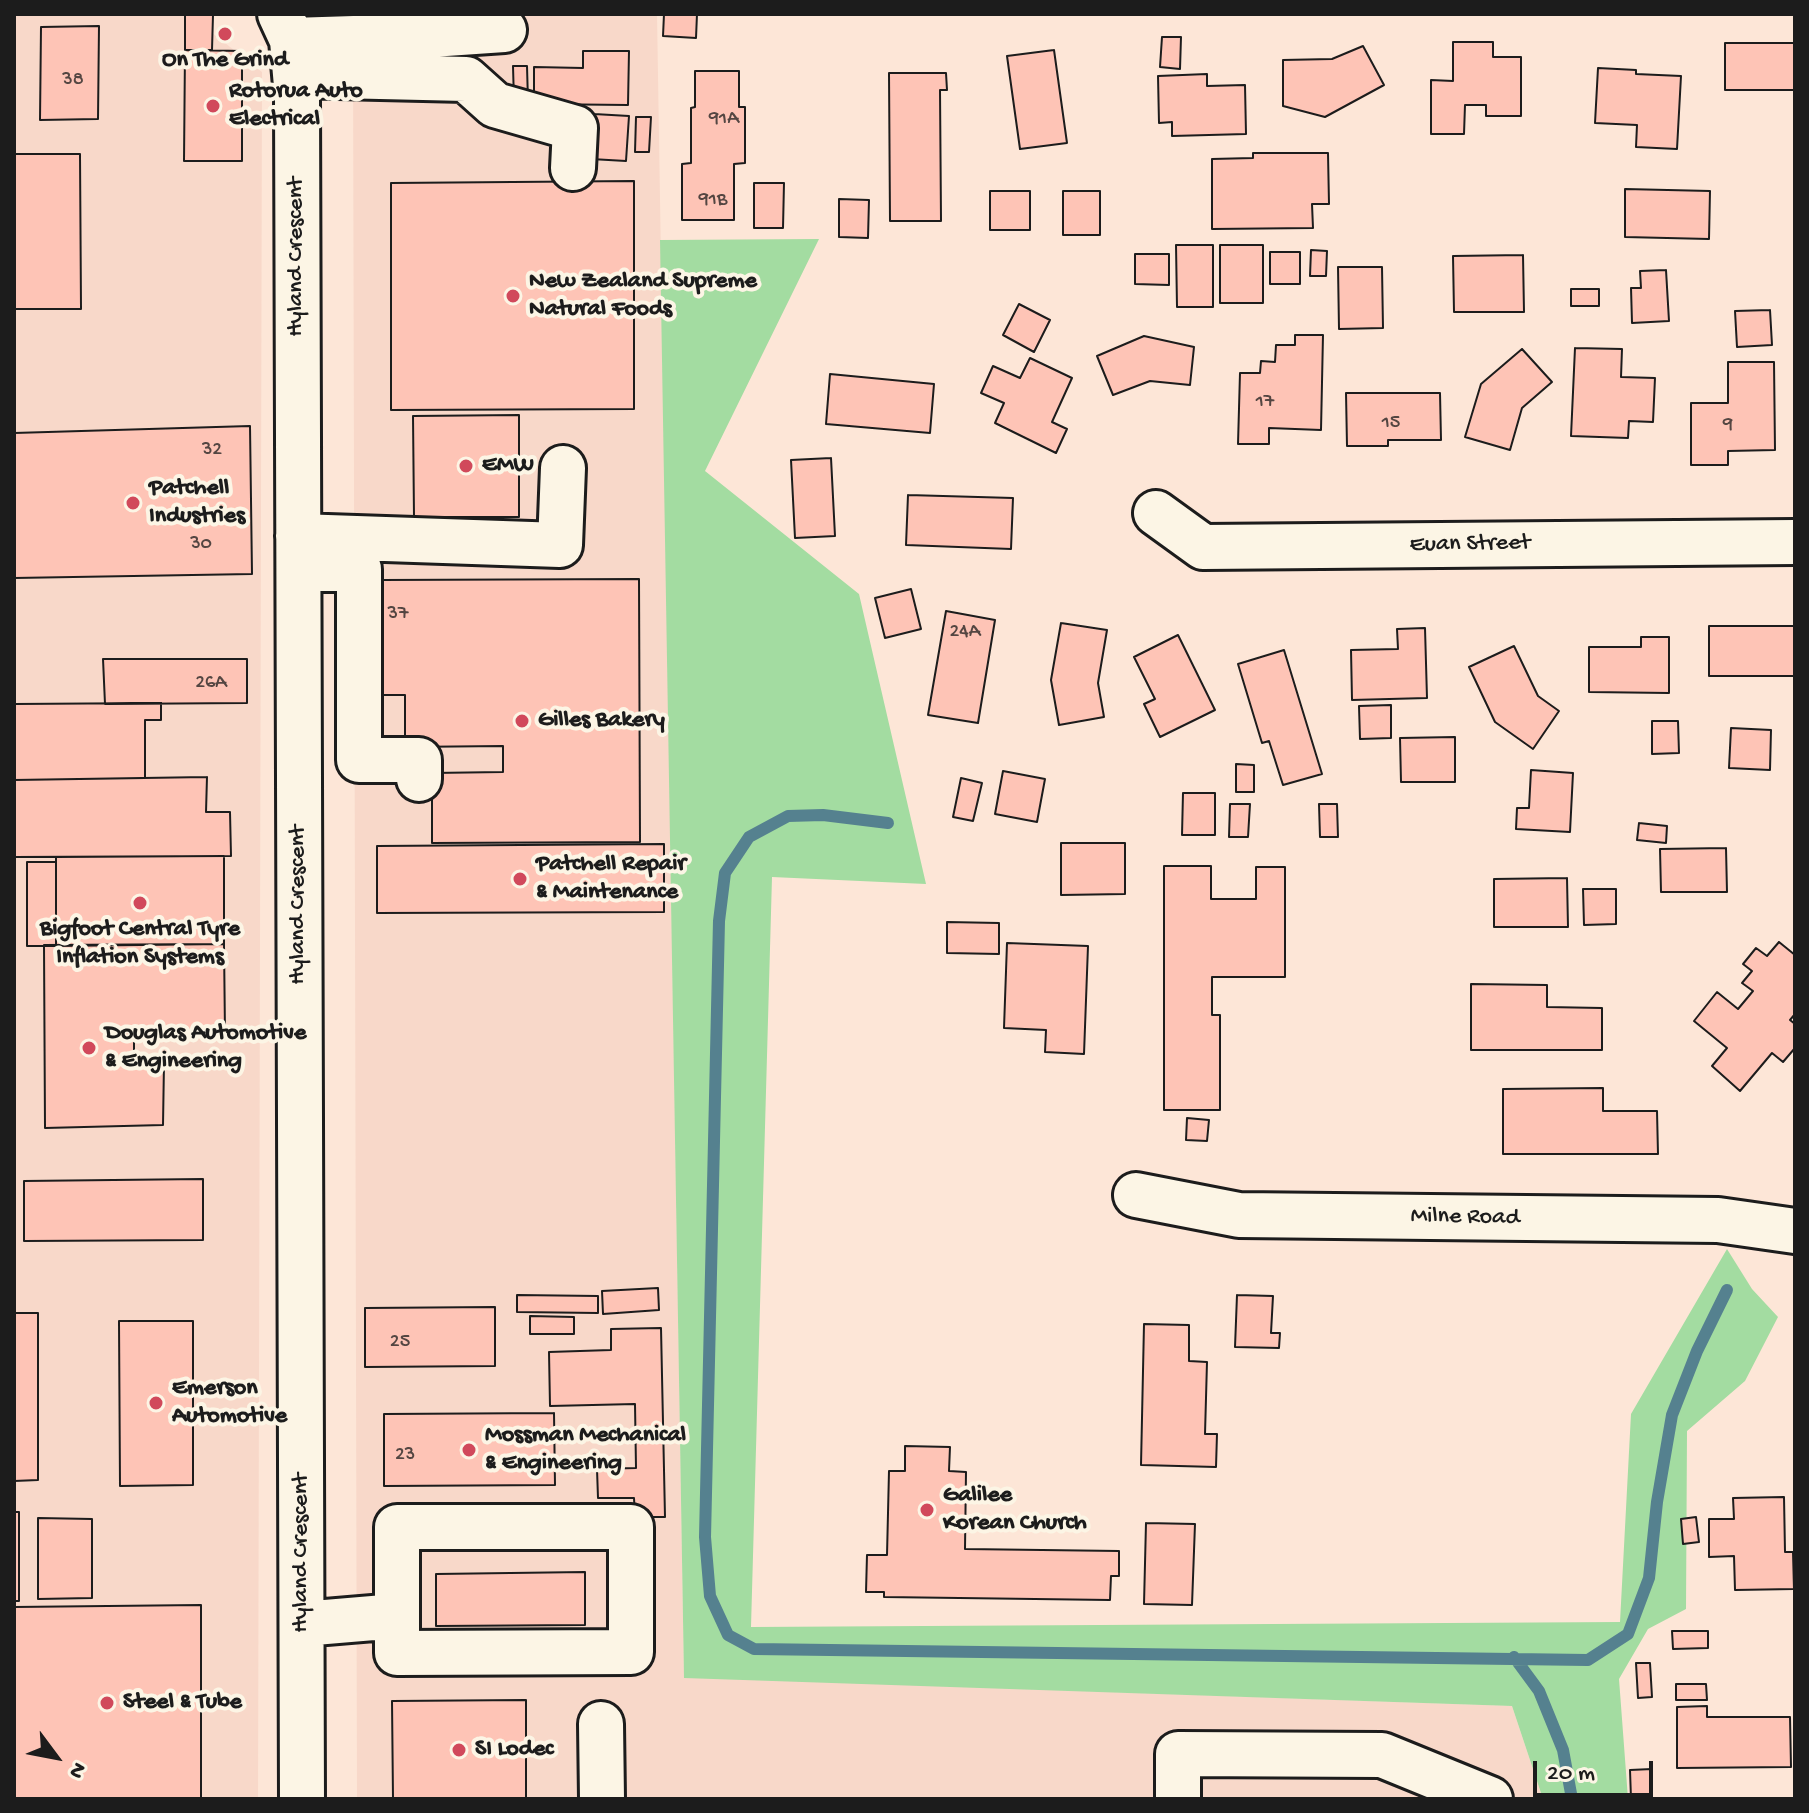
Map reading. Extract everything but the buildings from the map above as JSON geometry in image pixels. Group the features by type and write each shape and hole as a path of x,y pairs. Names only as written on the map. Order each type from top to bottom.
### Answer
{"street":[{"path":"289,43 416,36 515,22"},
{"path":"466,79 515,22"},
{"path":"289,43 466,79 495,105 575,128 573,168"},
{"name":"Hyland Crescent","path":"289,43 297,112 302,1799"},
{"path":"298,553 560,545 563,468"},
{"name":"Euan Street","path":"1156,513 1203,547 1795,542"},
{"path":"298,553 359,569 359,760 419,760 419,779"},
{"name":"Milne Road","path":"1136,1195 1239,1215 1718,1220 1795,1231"},
{"path":"397,1527 631,1527 631,1652 397,1653 397,1616 397,1527"},
{"path":"302,1624 397,1616"},
{"path":"601,1724 602,1799"},
{"path":"1178,1799 1178,1754 1382,1755 1490,1799"}],"shaded area":[{"path":"14,14 188,14 262,72 258,1799 14,1799"},
{"path":"340,14 657,14 684,1677 1512,1706 1543,1799 357,1799 353,44"}],"green space":[{"path":"819,239 705,471 859,594 926,884 772,877 751,1627 1620,1622 1631,1414 1727,1249 1752,1289 1778,1317 1745,1381 1687,1431 1686,1609 1648,1629 1619,1679 1628,1799 1543,1799 1512,1706 684,1678 660,240"}],"waterway":[{"path":"888,823 823,815 788,816 749,837 725,873 719,921 705,1537 710,1596 728,1635 754,1649 1588,1660 1628,1634 1649,1578 1657,1502 1672,1415 1697,1351 1727,1290"},
{"path":"1514,1657 1539,1691 1563,1750 1572,1799"}],"place":[{"name":"On The Grind","path":"225,34"},
{"name":"Rotorua Auto Electrical","path":"213,106"},
{"name":"New Zealand Supreme Natural Foods","path":"513,296"},
{"name":"EMW","path":"466,466"},
{"name":"Patchell Industries","path":"133,503"},
{"name":"Gilles Bakery","path":"522,721"},
{"name":"Patchell Repair & Maintenance","path":"520,879"},
{"name":"Bigfoot Central Tyre Inflation Systems","path":"140,903"},
{"name":"Douglas Automotive & Engineering","path":"89,1048"},
{"name":"Emerson Automotive","path":"156,1403"},
{"name":"Mossman Mechanical & Engineering","path":"469,1450"},
{"name":"Galilee Korean Church","path":"927,1510"},
{"name":"Steel & Tube","path":"107,1703"},
{"name":"SI Lodec","path":"459,1750"}]}
